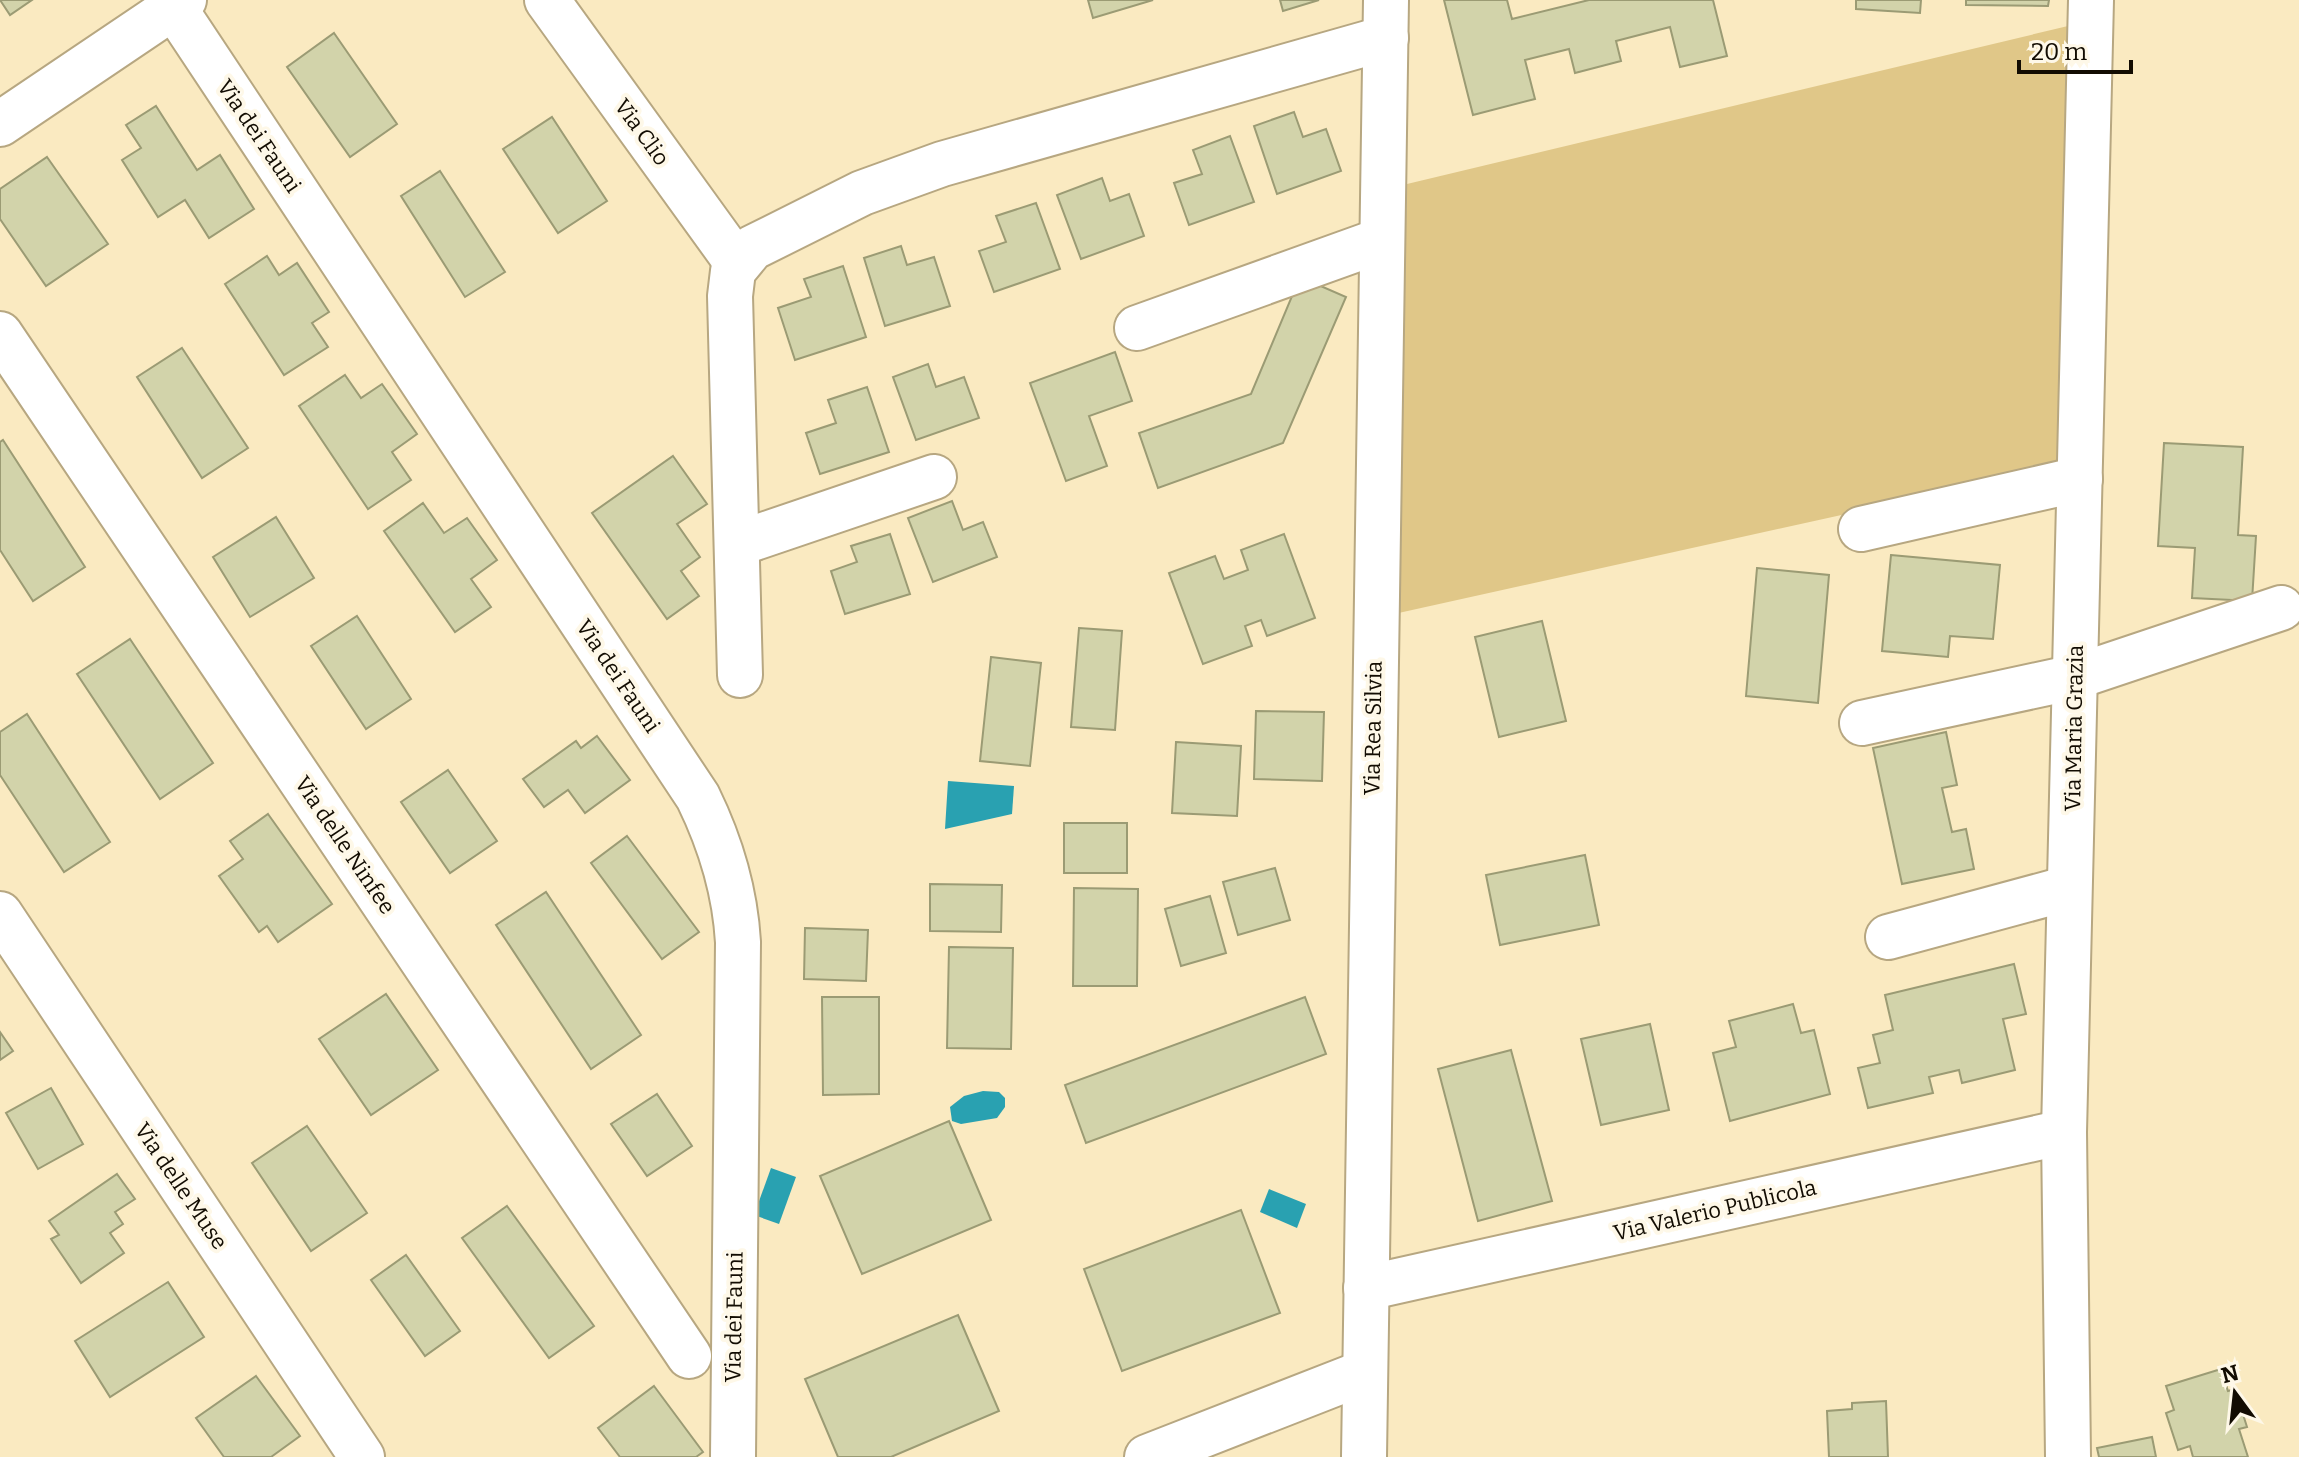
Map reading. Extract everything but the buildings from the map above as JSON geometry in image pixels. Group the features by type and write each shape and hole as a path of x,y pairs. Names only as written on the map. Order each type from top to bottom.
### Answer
{"street":[{"name":"Via Clio","path":"547,0 737,263"},
{"name":"Via Maria Grazia","path":"2068,1457 2064,1132 2091,0"},
{"path":"0,124 175,2"},
{"name":"Via dei Fauni","path":"175,2 698,797 712,828 729,882 738,942 733,1457"},
{"path":"740,675 730,296 737,263 765,240 838,204 914,174 1386,19"},
{"name":"Via Rea Silvia","path":"1364,1457 1386,19"},
{"path":"1137,328 1382,240"},
{"name":"Via delle Ninfee","path":"0,334 689,1356"},
{"path":"737,544 934,477"},
{"path":"1861,529 2080,479"},
{"path":"1862,723 2075,677 2281,608"},
{"path":"1888,937 2069,888"},
{"name":"Via delle Muse","path":"0,914 362,1457"},
{"name":"Via Valerio Publicola","path":"1366,1288 2064,1132"},
{"path":"1147,1457 1365,1372"}],"shaded area":[{"path":"2068,26 2063,466 1394,614 1407,184"}],"water":[{"path":"948,781 1014,786 1012,814 945,829"},
{"path":"983,1091 999,1092 1005,1098 1005,1107 997,1118 961,1124 952,1121 950,1107 964,1096"},
{"path":"771,1168 796,1177 779,1224 754,1215"},
{"path":"1269,1189 1306,1204 1297,1228 1260,1212"}]}
